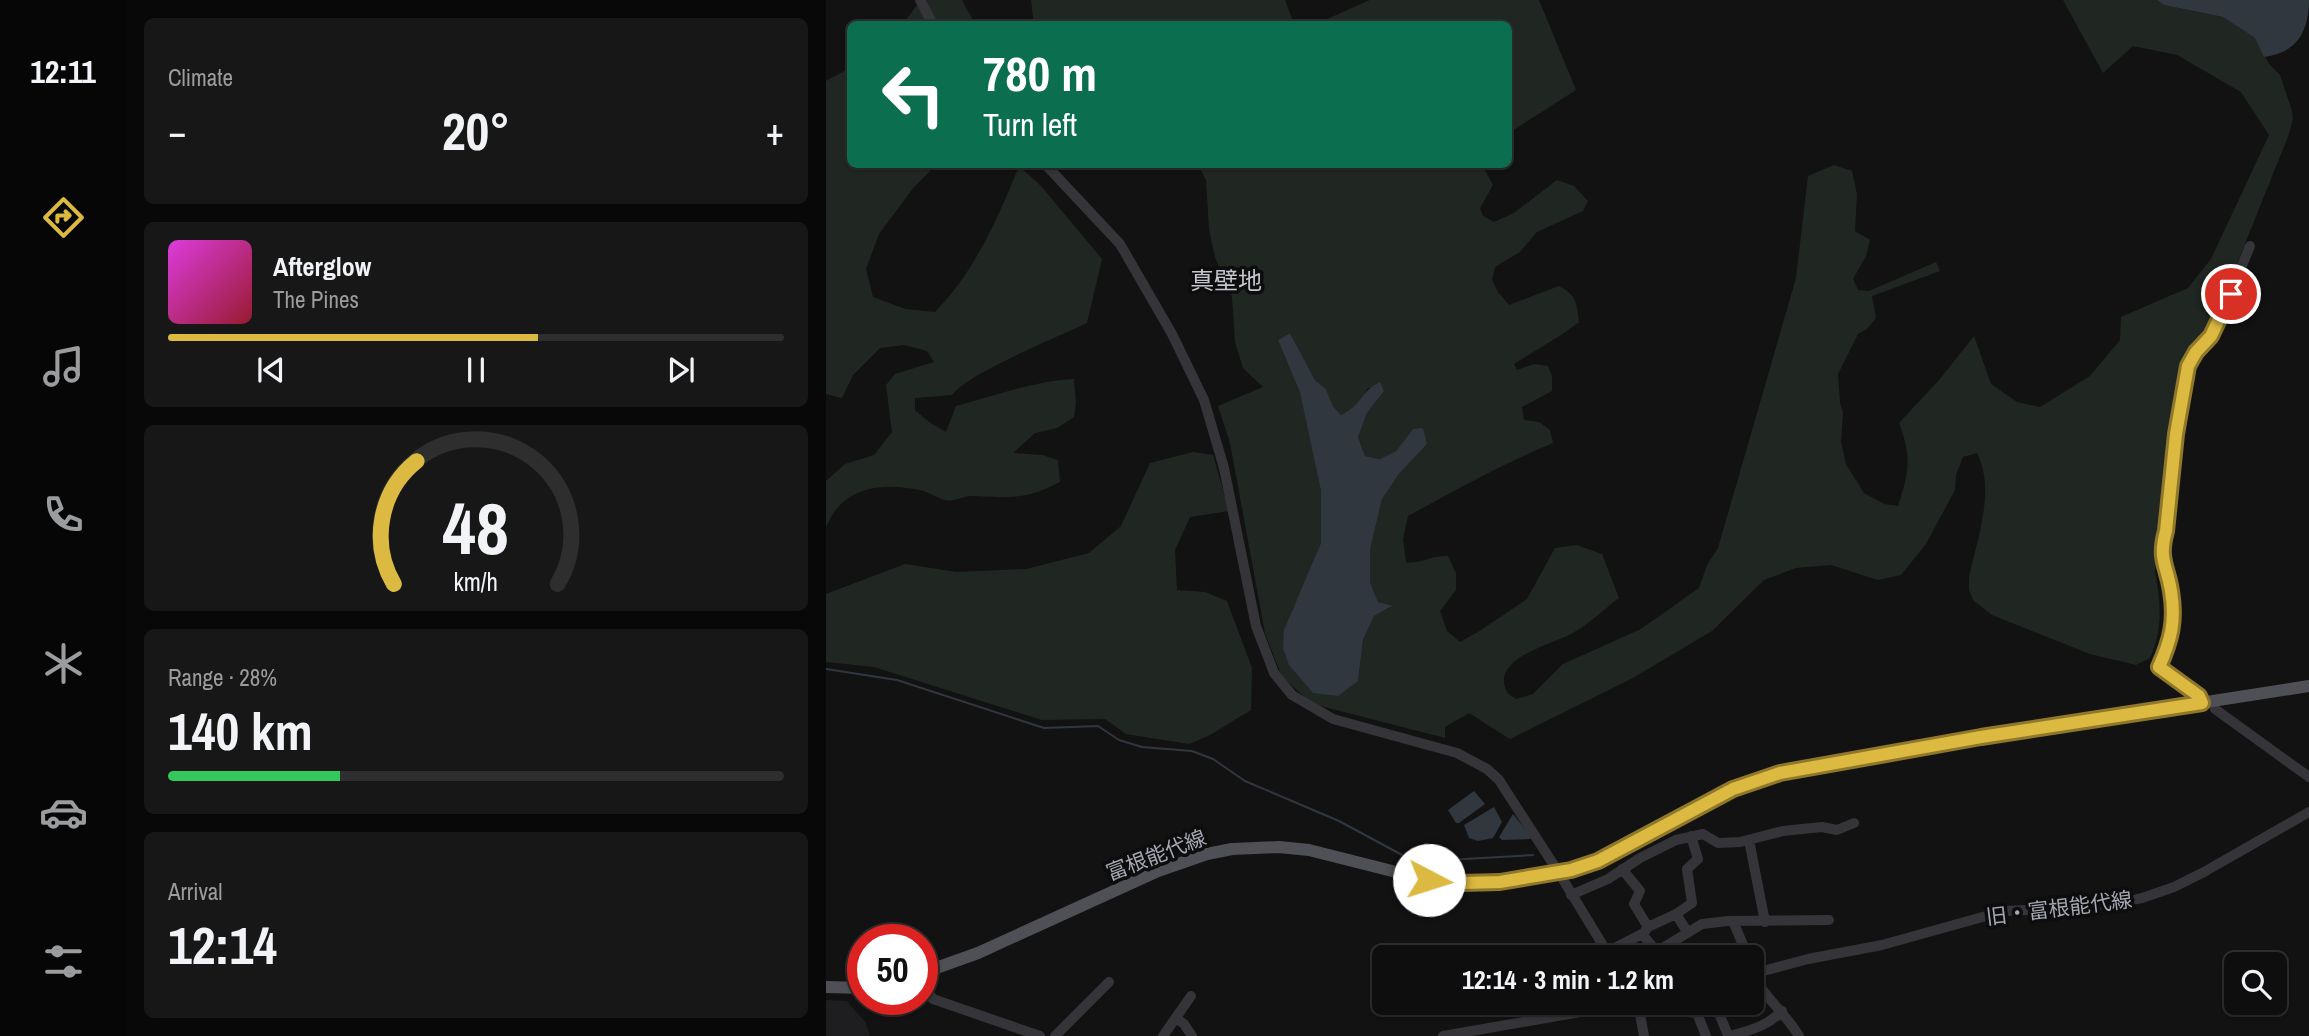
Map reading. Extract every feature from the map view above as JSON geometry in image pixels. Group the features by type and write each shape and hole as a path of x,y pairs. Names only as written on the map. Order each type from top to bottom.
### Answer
{"main road":[{"name":"富根能代線","path":"938,967 978,953 1158,871 1207,854 1232,849 1279,847 1309,850 1404,874 1462,883 1500,882 1559,873 1598,861 1733,789 1780,773 1981,737 2309,686"},
{"path":"826,987 847,988"}],"street":[{"path":"920,0 931,21"},
{"path":"1049,168 1119,244 1172,334 1204,400 1224,468 1256,626 1273,674 1292,695 1333,719 1457,752 1487,769 1499,780 1603,945"},
{"path":"2250,246 2221,317 2211,336 2196,352 2188,366 2176,434 2166,531 2162,546 2162,560 2171,589 2173,620 2170,642 2159,667 2309,777"},
{"name":"旧・富根能代線","path":"1764,970 1882,945 2004,911 2076,908 2142,898 2204,873 2309,812"},
{"path":"1571,895 1608,879 1636,860 1676,840 1691,836 1703,834 1718,843 1749,840 1783,831 1822,827 1837,830 1854,823"},
{"path":"1623,945 1692,903 1687,869 1698,859 1691,836"},
{"path":"1749,840 1765,922"},
{"path":"1627,846 1636,860"},
{"path":"1622,869 1640,891 1634,904 1645,931 1656,945"},
{"path":"1676,914 1688,933"},
{"path":"1671,945 1702,924 1829,920"},
{"path":"1733,921 1743,945"},
{"path":"1055,1036 1109,982"},
{"path":"1764,992 1782,1011 1799,1036"},
{"path":"1163,1036 1191,996"},
{"path":"938,1001 1040,1036"},
{"path":"1720,1015 1730,1036 1758,1028 1775,1019 1782,1011"},
{"path":"1446,1036 1566,1015"},
{"path":"1638,1015 1644,1036"},
{"path":"1698,1015 1706,1036"},
{"path":"1177,1019 1192,1036"}],"shaded area":[{"path":"921,0 962,0 973,21 905,21"},
{"path":"1031,0 1285,0 1293,21 1164,20 1034,21"},
{"path":"1370,0 1539,0 1576,90 1512,131 1512,21 1323,21"},
{"path":"2063,0 2157,0 2164,5 2223,17 2255,38 2269,64 2280,75 2293,119 2216,316 2181,363 2155,572 2159,594 2159,626 2150,658 2136,665 2090,654 1992,615 1973,600 1969,590 1969,577 1985,498 1985,483 1977,453 1963,457 1956,475 1955,490 1926,544 1901,575 1878,580 1831,565 1796,568 1764,580 1712,631 1631,679 1510,739 1469,713 1445,727 1445,738 1313,704 1282,677 1265,633 1230,443 1218,406 1263,387 1243,368 1235,342 1232,297 1215,257 1209,229 1206,180 1200,168 1484,168 1493,185 1480,208 1483,216 1494,222 1514,213 1557,180 1574,186 1588,201 1583,211 1537,232 1520,252 1495,267 1492,280 1509,305 1559,286 1572,296 1576,305 1579,322 1514,364 1517,370 1534,364 1548,366 1552,376 1552,391 1522,407 1524,420 1539,422 1550,430 1553,443 1497,468 1408,516 1403,539 1406,562 1448,556 1456,573 1456,590 1440,611 1447,631 1460,642 1527,599 1555,548 1577,545 1602,554 1619,598 1577,630 1529,652 1511,665 1505,674 1504,683 1508,692 1516,699 1533,694 1563,664 1641,629 1699,588 1707,565 1718,548 1796,278 1808,176 1834,165 1852,171 1857,194 1855,231 1870,240 1866,256 1853,279 1858,290 1869,291 1936,262 1940,271 1872,296 1876,318 1867,329 1858,334 1838,374 1843,412 1841,442 1846,464 1864,493 1884,504 1898,506 1907,474 1906,446 1899,423 1940,379 1974,336 1991,384 2017,402 2040,407 2090,376 2120,340 2121,317 2188,288 2211,259 2269,135 2241,92 2177,55 2133,46 2103,73","holes":["1290,333 1315,380 1326,389 1333,406 1341,415 1355,408 1368,388 1384,391 1367,413 1358,437 1365,456 1380,459 1396,451 1413,429 1427,444 1399,474 1382,499 1370,549 1370,582 1378,602 1391,607 1374,616 1363,640 1358,681 1292,610 1321,543 1321,491 1301,392 1278,340"]},
{"path":"2157,0 2309,0 2307,21 2299,39 2285,51 2264,57 2255,38 2223,17 2164,5"},
{"path":"847,70 847,168 933,168 914,187 879,234 866,269 873,297 905,309 935,312 974,261 994,224 1018,168 1041,186 1102,259 1087,323 994,366 961,386 952,395 915,398 915,410 946,432 956,406 1029,386 1074,379 1074,417 1057,428 1035,433 1013,453 1042,455 1058,460 1060,482 1026,495 971,496 948,500 920,490 878,487 853,495 842,503 826,527 826,481 845,464 874,455 892,432 886,385 895,374 934,362 927,351 904,345 880,348 853,375 842,398 826,394 826,81"},
{"path":"1290,333 1315,380 1326,389 1333,406 1341,415 1380,382 1384,391 1367,413 1358,437 1365,456 1380,459 1396,451 1413,429 1423,428 1427,444 1399,474 1382,499 1370,550 1370,582 1378,602 1392,606 1374,616 1363,640 1358,681 1338,696 1313,693 1289,665 1283,648 1284,630 1321,543 1321,491 1300,392 1278,340"},
{"path":"1193,452 1213,455 1229,511 1190,517 1175,550 1177,590 1205,592 1227,601 1252,668 1251,710 1210,735 1189,744 1126,734 1105,719 1042,720 874,667 826,662 826,594 905,564 957,572 1026,569 1089,553 1121,526 1150,463"},
{"path":"1474,791 1485,804 1456,823 1448,810"},
{"path":"1494,807 1502,822 1493,838 1478,841 1469,838 1464,825"},
{"path":"1513,814 1531,836 1530,839 1502,840 1499,837"},
{"path":"826,1000 847,1001 847,1015 859,1015 866,1023 870,1036 826,1036"}],"waterway":[{"path":"826,669 897,680 1044,728 1098,726 1119,740 1142,747 1192,751 1213,759 1245,781 1339,821 1404,856 1430,861 1533,855"}],"district":[{"name":"真壁地","path":"1226,280"}],"route":[{"path":"1429,880 1500,882 1571,870 1598,861 1733,789 1780,773 1981,737 2202,703 2199,696 2159,667 2170,642 2173,620 2171,589 2162,560 2162,546 2166,531 2176,434 2188,366 2196,352 2211,336 2231,294"}]}
